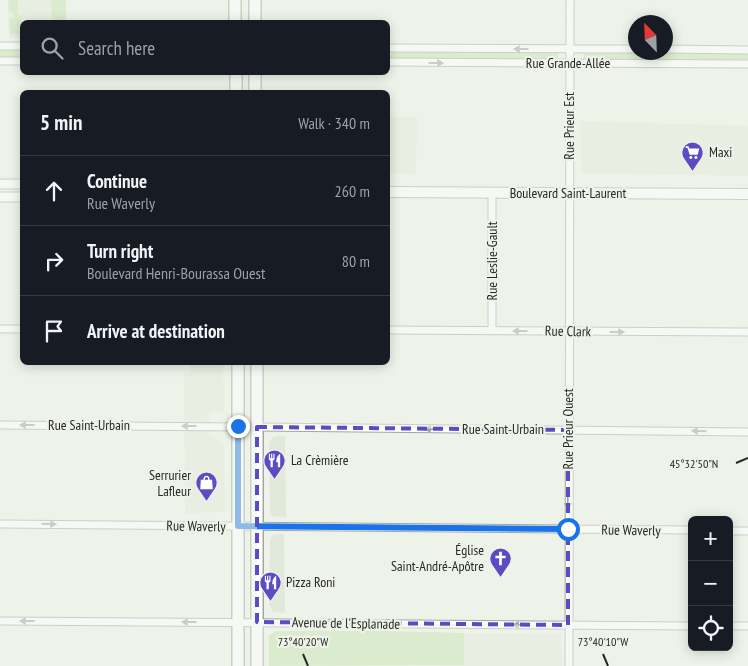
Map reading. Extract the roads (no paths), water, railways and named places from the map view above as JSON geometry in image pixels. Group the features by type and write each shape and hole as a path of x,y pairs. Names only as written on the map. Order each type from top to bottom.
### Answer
{"main road":[{"path":"235,0 235,20"},
{"path":"255,20 256,0"},
{"path":"236,75 236,90"},
{"path":"255,75 256,90"},
{"name":"Boulevard Saint-Laurent","path":"390,192 748,194"},
{"path":"238,365 238,666"},
{"path":"257,365 257,666"}],"street":[{"name":"Rue Prieur Est","path":"569,193 570,0"},
{"path":"0,46 20,46"},
{"name":"Rue Grande-Allée","path":"390,48 628,49"},
{"path":"673,49 748,50"},
{"path":"0,61 20,61"},
{"name":"Rue Grande-Allée","path":"390,62 748,64"},
{"path":"0,184 20,184"},
{"name":"Rue Leslie-Gault","path":"492,192 492,331"},
{"name":"Rue Prieur Ouest","path":"568,666 569,193"},
{"path":"0,196 20,197"},
{"path":"0,328 20,329"},
{"name":"Rue Clark","path":"390,330 748,332"},
{"name":"Rue Saint-Urbain","path":"0,424 238,426"},
{"name":"Rue Saint-Urbain","path":"257,427 748,432"},
{"name":"Rue Waverly","path":"0,524 688,530"},
{"path":"733,530 748,531"},
{"name":"Avenue de l'Esplanade","path":"0,621 688,626"},
{"path":"733,626 748,626"}],"place":[{"name":"Maxi","path":"693,171"},
{"name":"La Crèmière","path":"275,479"},
{"name":"Serrurier Lafleur","path":"207,502"},
{"name":"Église Saint-André-Apôtre","path":"500,577"},
{"name":"Pizza Roni","path":"270,601"}]}
